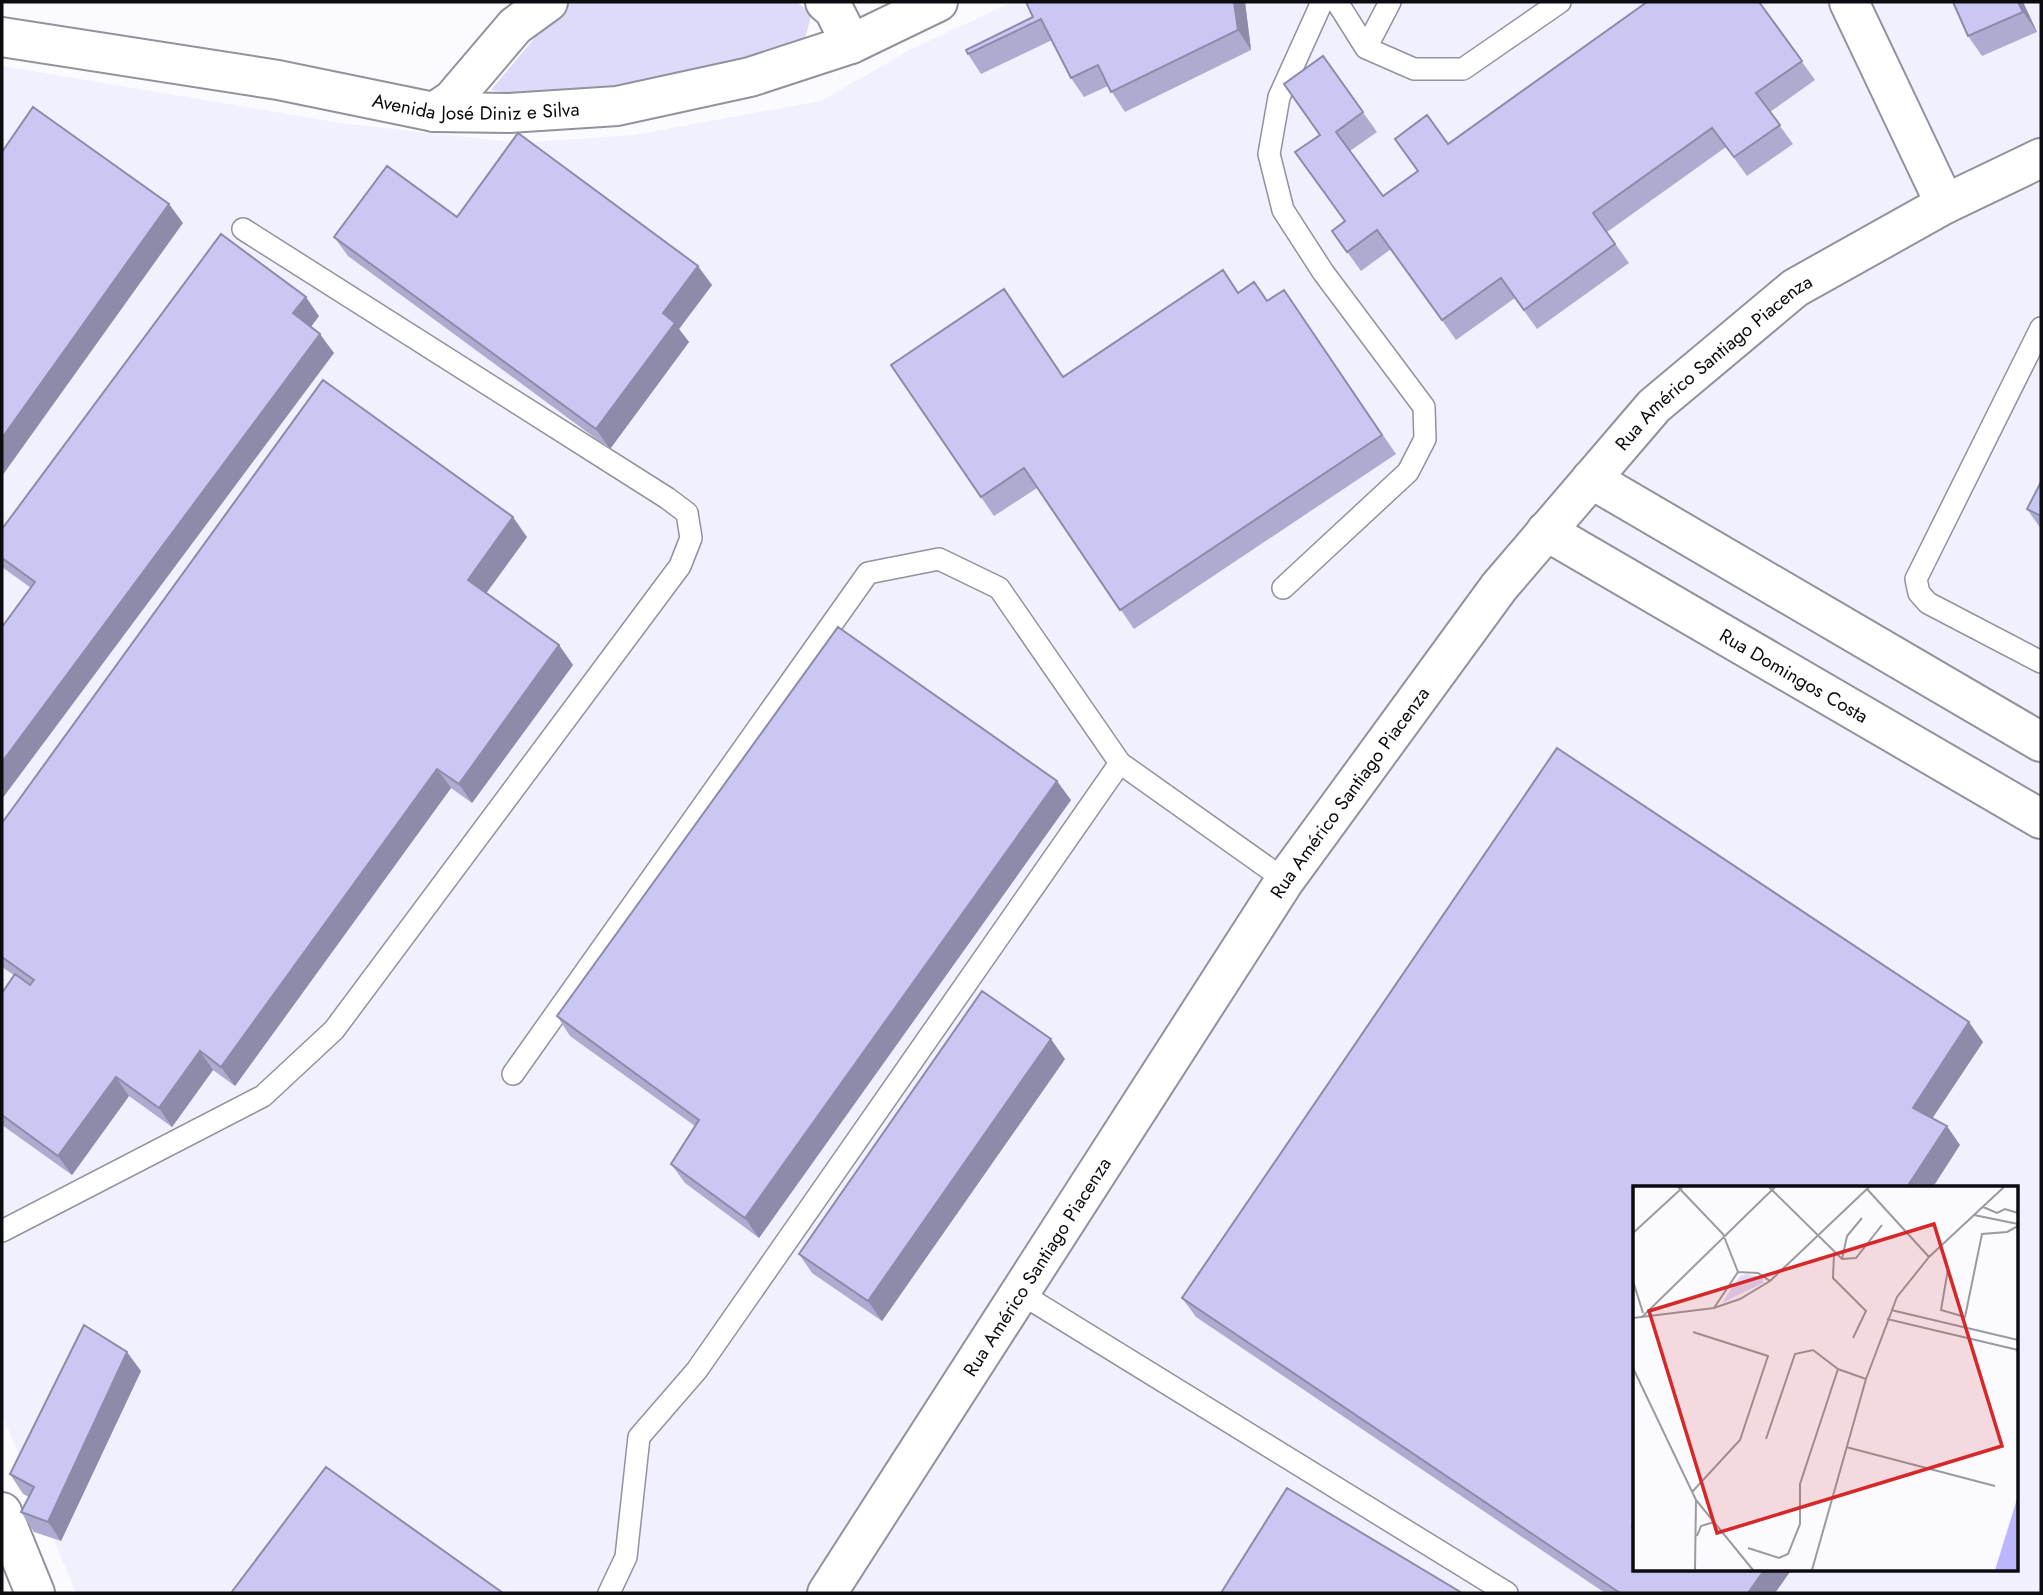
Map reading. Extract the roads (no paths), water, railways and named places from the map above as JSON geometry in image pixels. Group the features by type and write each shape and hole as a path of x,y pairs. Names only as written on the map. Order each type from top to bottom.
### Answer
{"street":[{"path":"433,112 452,100 515,26 548,2"},
{"path":"825,2 834,10 851,44"},
{"name":"Avenida José Diniz e Silva","path":"2,37 278,80 433,112 509,113 617,106 750,77 851,44 938,2"},
{"path":"1849,2 1945,204"},
{"name":"Rua Américo Santiago Piacenza","path":"827,1593 1285,880 1499,587 1546,531 1654,405 1795,288 1945,204 2041,158"},
{"path":"1591,479 2041,742"},
{"name":"Rua Domingos Costa","path":"1546,531 2041,819"},
{"path":"2,1514 35,1593"}],"lane":[{"path":"1283,589 1408,472 1424,439 1424,407 1323,272 1283,210 1269,154 1279,97 1322,2"},
{"path":"1337,2 1366,48 1414,69 1463,69 1560,2"},
{"path":"1366,48 1391,2"},
{"path":"2,1231 263,1096 334,1030 680,566 691,538 687,513 667,498 243,229"},
{"path":"2041,328 1916,579 1919,593 1928,603 2041,662"},
{"path":"513,1074 868,573 939,559 999,588 1121,763 1285,880"},
{"path":"609,1593 626,1557 639,1437 697,1370 1121,763"},
{"path":"1020,1293 1507,1593"}]}
